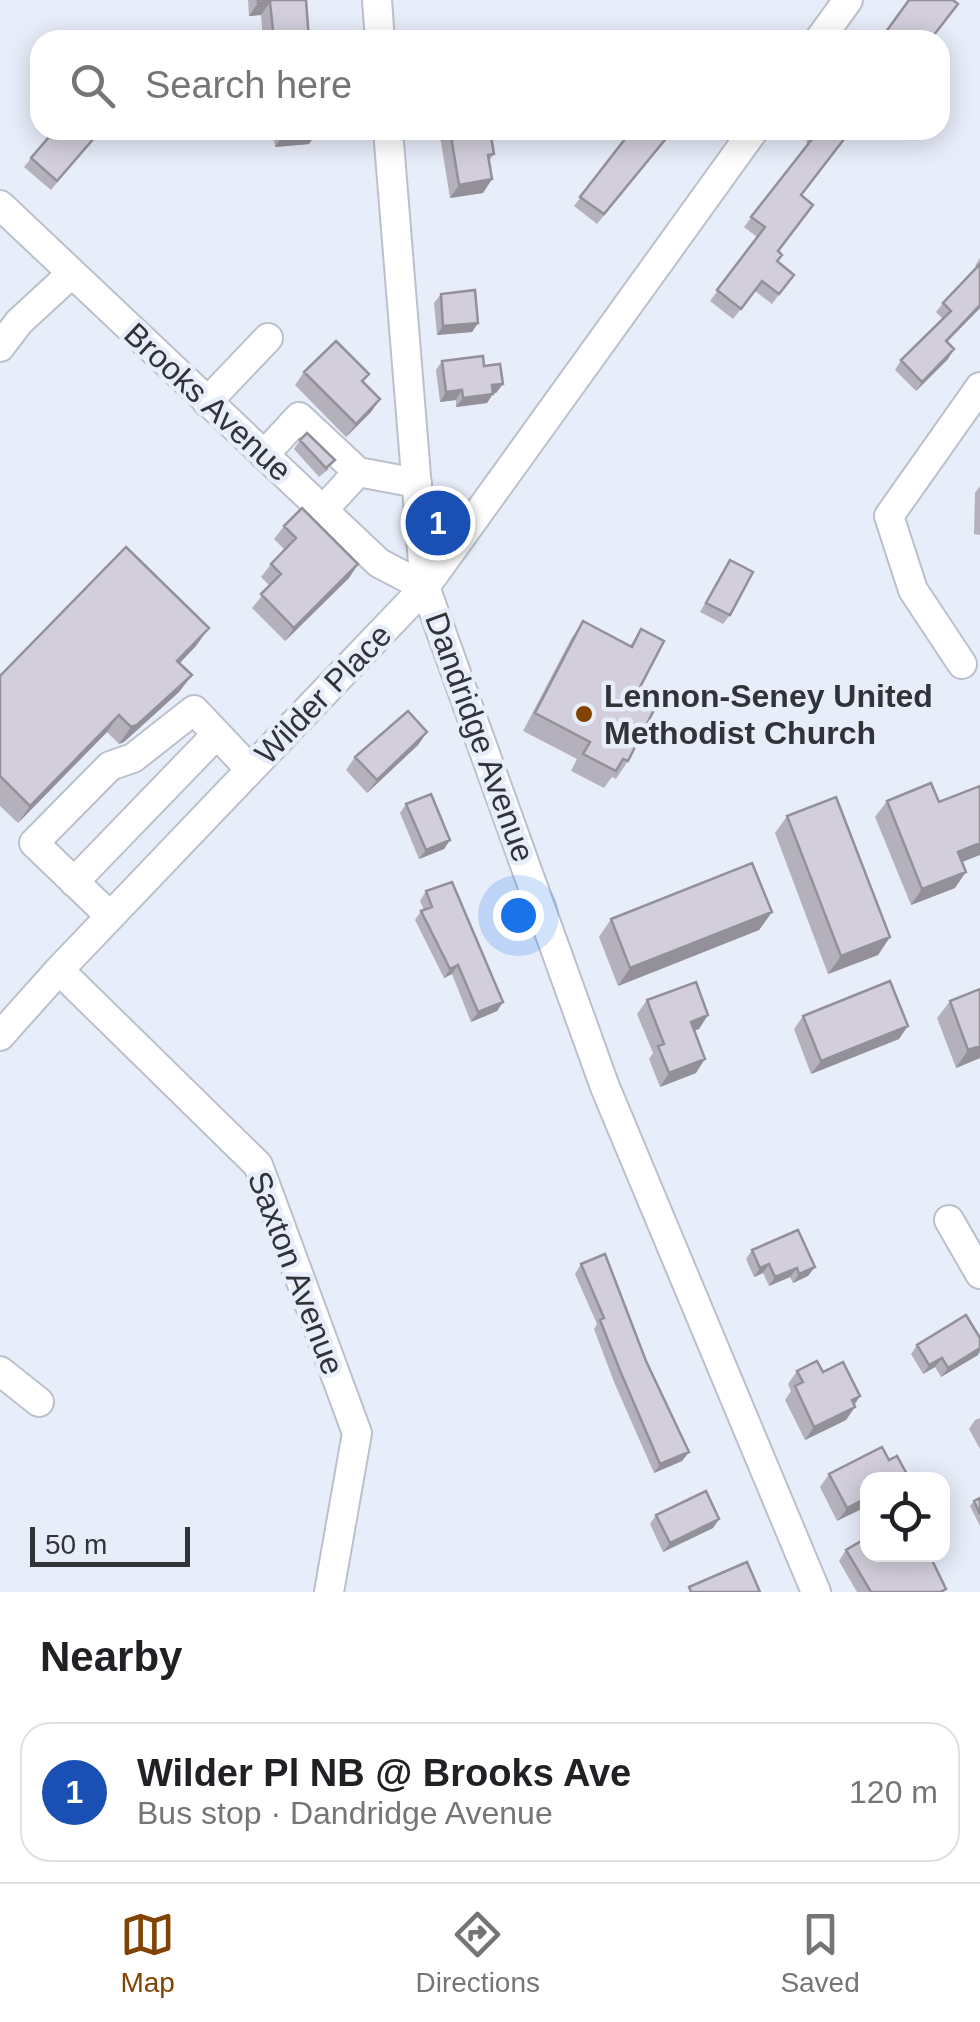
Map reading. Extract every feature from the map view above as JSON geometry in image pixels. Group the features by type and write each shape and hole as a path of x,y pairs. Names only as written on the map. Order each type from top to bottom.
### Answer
{"street":[{"path":"377,0 379,30"},
{"path":"826,30 848,0"},
{"name":"Dandridge Avenue","path":"389,140 425,587 543,885 605,1087 816,1592"},
{"name":"Wilder Place","path":"0,1036 425,587 747,140"},
{"name":"Brooks Avenue","path":"0,205 379,563 425,587"},
{"path":"0,347 19,322 71,274"},
{"path":"208,402 268,338"},
{"path":"962,664 913,590 889,516 980,387"},
{"path":"264,455 295,435 299,417 343,474 417,484"},
{"path":"323,510 343,474"},
{"path":"110,916 34,843 110,766 133,758 194,710 250,770"},
{"path":"74,882 216,735"},
{"name":"Saxton Avenue","path":"59,970 258,1166 357,1433 329,1592"},
{"path":"949,1220 980,1274"},
{"path":"0,1371 38,1402"}],"building":[{"path":"258,0 306,0 308,30 273,30 270,2"},
{"path":"909,0 953,0 958,4 938,30 887,30"},
{"path":"46,140 92,140 57,181 31,158"},
{"path":"452,140 492,140 494,154 488,155 492,179 459,185"},
{"path":"624,140 665,140 604,214 580,197"},
{"path":"811,140 843,140 801,195 813,205 778,251 782,255 777,261 794,275 779,294 762,281 741,309 717,290 765,227 751,217"},
{"path":"980,264 980,305 946,341 954,349 922,382 901,360 951,311 943,303"},
{"path":"475,290 478,323 443,326 441,294"},
{"path":"336,341 369,374 362,381 380,399 356,424 304,372"},
{"path":"483,356 484,366 500,364 503,384 492,385 493,394 463,398 462,390 446,392 442,361"},
{"path":"307,433 335,460 326,468 300,440"},
{"path":"302,508 358,564 294,628 261,594 281,574 271,564 296,538 284,526"},
{"path":"126,547 209,628 177,661 192,675 137,725 131,727 119,715 30,806 0,776 0,676"},
{"path":"730,560 753,572 730,615 706,603"},
{"name":"Lennon-Seney United Methodist Church","path":"583,621 632,647 641,629 664,641 638,691 658,702 628,761 623,759 616,771 583,754 590,742 535,713"},
{"path":"408,711 427,732 377,780 355,757"},
{"path":"931,783 939,802 980,786 980,843 958,852 966,872 922,889 887,801"},
{"path":"431,794 450,840 426,850 406,804"},
{"path":"836,797 890,937 841,956 787,816"},
{"path":"752,863 772,912 630,968 611,919"},
{"path":"452,882 503,1002 478,1012 458,965 450,969 421,911 432,907 426,891"},
{"path":"890,981 908,1026 821,1061 803,1016"},
{"path":"696,982 708,1015 691,1022 705,1059 669,1073 658,1046 664,1044 647,1000"},
{"path":"980,989 980,1046 968,1050 950,1001"},
{"path":"798,1230 815,1267 799,1274 797,1268 775,1277 769,1264 760,1268 752,1250"},
{"path":"605,1254 646,1361 689,1452 660,1464 581,1264"},
{"path":"966,1315 980,1338 980,1348 948,1368 942,1358 929,1365 917,1345"},
{"path":"817,1361 823,1372 843,1362 860,1396 852,1400 855,1407 814,1427 795,1386 803,1382 797,1371"},
{"path":"882,1447 889,1460 897,1456 906,1472 860,1472 860,1501 847,1508 829,1474"},
{"path":"706,1491 719,1519 670,1543 656,1515"},
{"path":"860,1542 860,1562 933,1562 946,1589 871,1592 846,1550"},
{"path":"747,1562 760,1592 691,1592 689,1587"}],"place":[{"name":"Wilder Pl NB @ Brooks Ave","path":"438,523"},
{"name":"Lennon-Seney United Methodist Church","path":"584,714"}]}
